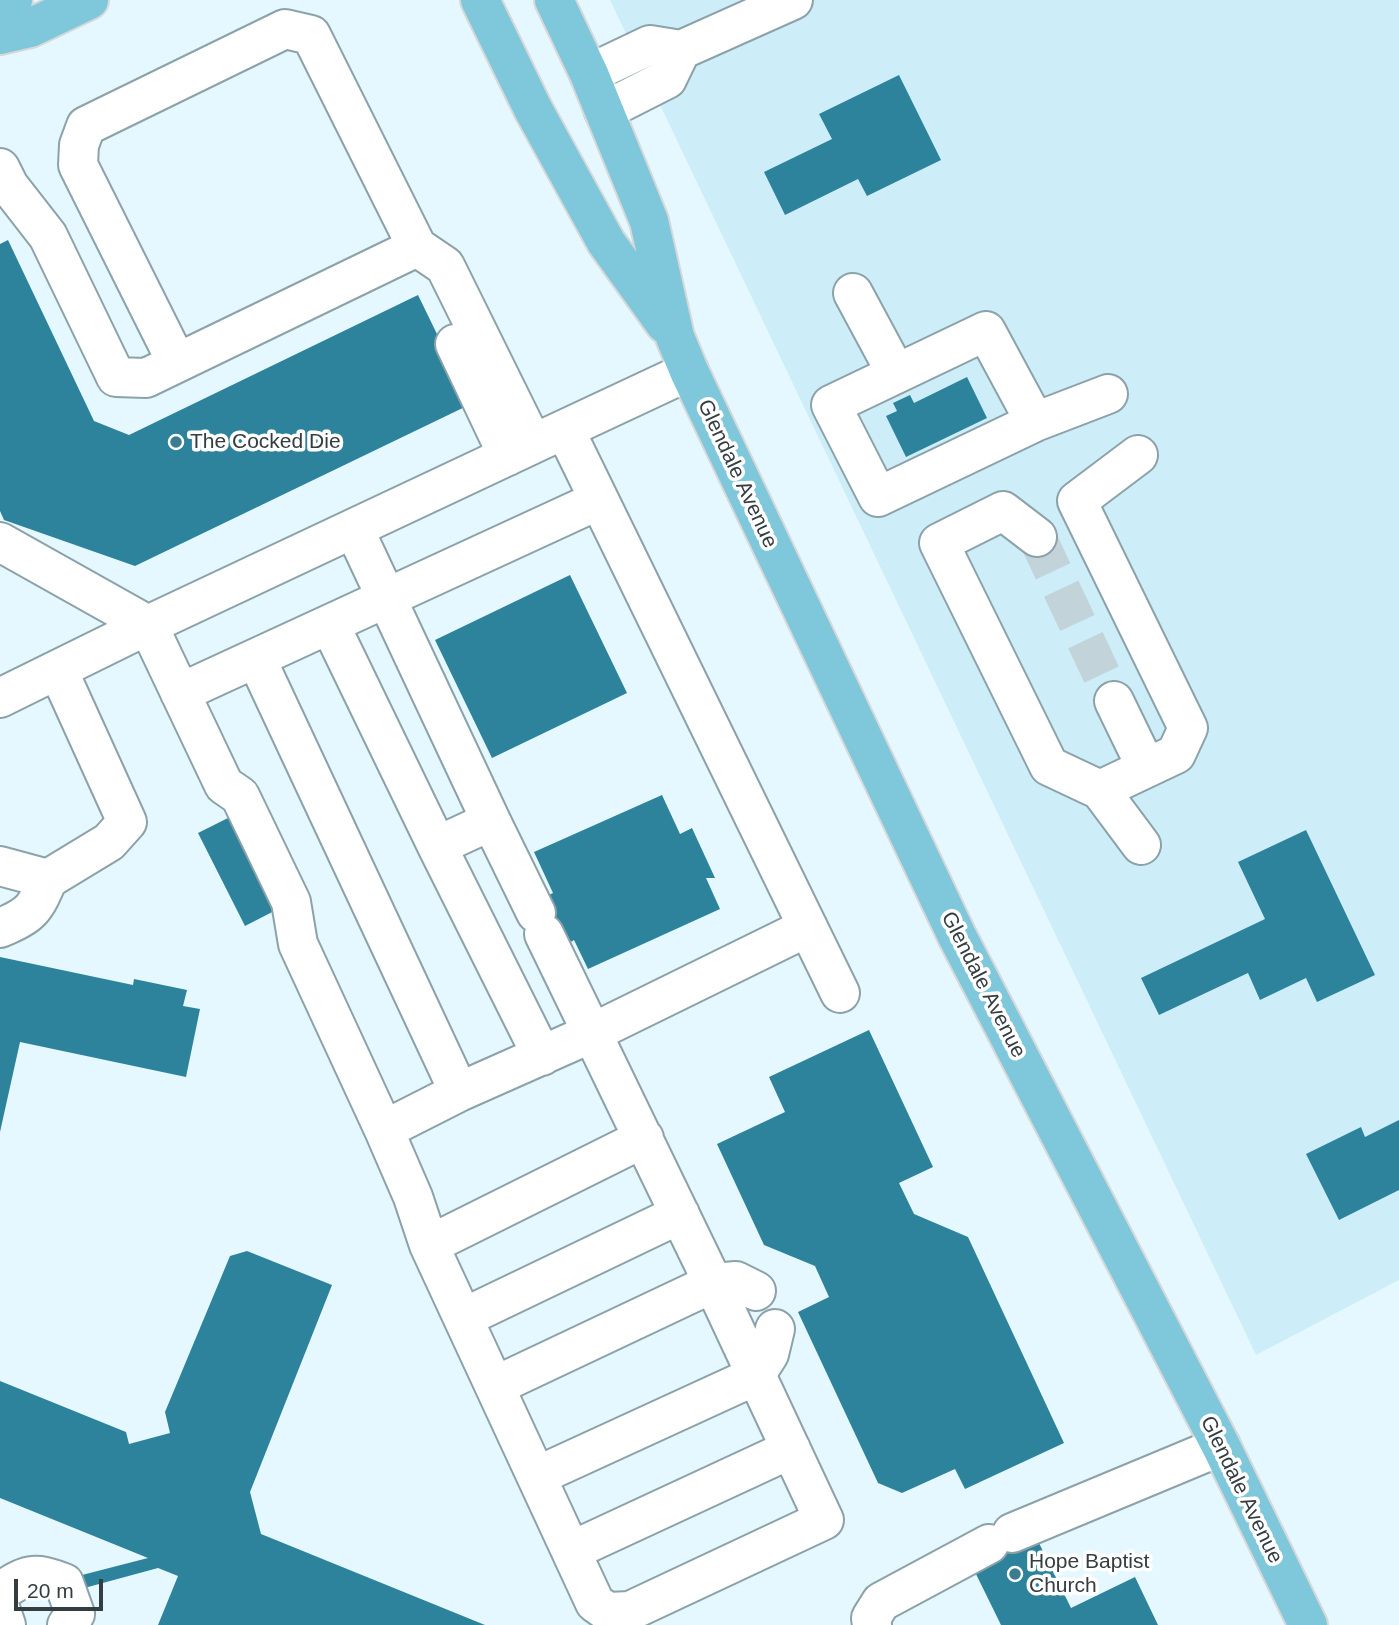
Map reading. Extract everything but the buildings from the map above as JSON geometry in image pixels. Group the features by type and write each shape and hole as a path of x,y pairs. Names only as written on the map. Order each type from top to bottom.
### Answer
{"main road":[{"path":"0,8 13,0"},
{"path":"0,34 30,28 89,0"},
{"name":"Glendale Avenue","path":"554,0 589,74 649,221 682,354"},
{"name":"Glendale Avenue","path":"480,4 533,109 606,242 682,354 957,936 1221,1446 1308,1625"}],"lane":[{"path":"589,74 650,45 681,50 793,0"},
{"path":"177,363 78,165 79,145 86,126 285,29 311,35 536,443 599,500 840,993"},
{"path":"604,111 667,79 681,50"},
{"path":"3,182 48,236 116,377 146,378 431,256"},
{"path":"48,236 101,211"},
{"path":"853,293 896,373"},
{"path":"1030,412 986,331 831,405 878,498 1030,412 1108,394"},
{"path":"0,698 148,625 536,443 682,354"},
{"path":"848,397 874,401 983,354 1006,392 1030,412"},
{"path":"1100,790 1176,754 1188,728 1077,501 1138,455"},
{"path":"180,693 599,500"},
{"path":"1037,537 1003,511 939,543 1049,766 1100,790 1141,845"},
{"path":"0,542 148,625 224,785 240,796 291,902 298,944 384,1130 413,1197 429,1245 595,1603 608,1612 630,1611 824,1520 354,529"},
{"path":"330,625 542,1056"},
{"path":"256,658 458,1092"},
{"path":"0,929 19,921 36,907 48,878 109,842 127,822 58,670"},
{"path":"1114,701 1146,767"},
{"path":"437,846 491,821"},
{"path":"0,866 48,878"},
{"path":"384,1130 458,1092 592,1033 808,927"},
{"path":"429,1245 644,1138"},
{"path":"463,1318 680,1214"},
{"path":"495,1386 713,1283 736,1281 756,1291"},
{"path":"537,1476 755,1376 769,1354 775,1329"},
{"path":"872,1625 871,1618 881,1602 1001,1538 1221,1446"},
{"path":"571,1550 791,1449"},
{"path":"0,1592 18,1580 41,1574 64,1583 75,1614 67,1625"},
{"path":"0,1608 6,1625"}],"shaded area":[{"path":"610,0 1399,0 1399,1280 1256,1355"}],"tunnel":[{"path":"1037,537 1114,701"}],"place":[{"name":"The Cocked Die","path":"176,442"},
{"name":"Hope Baptist Church","path":"1015,1574"}]}
